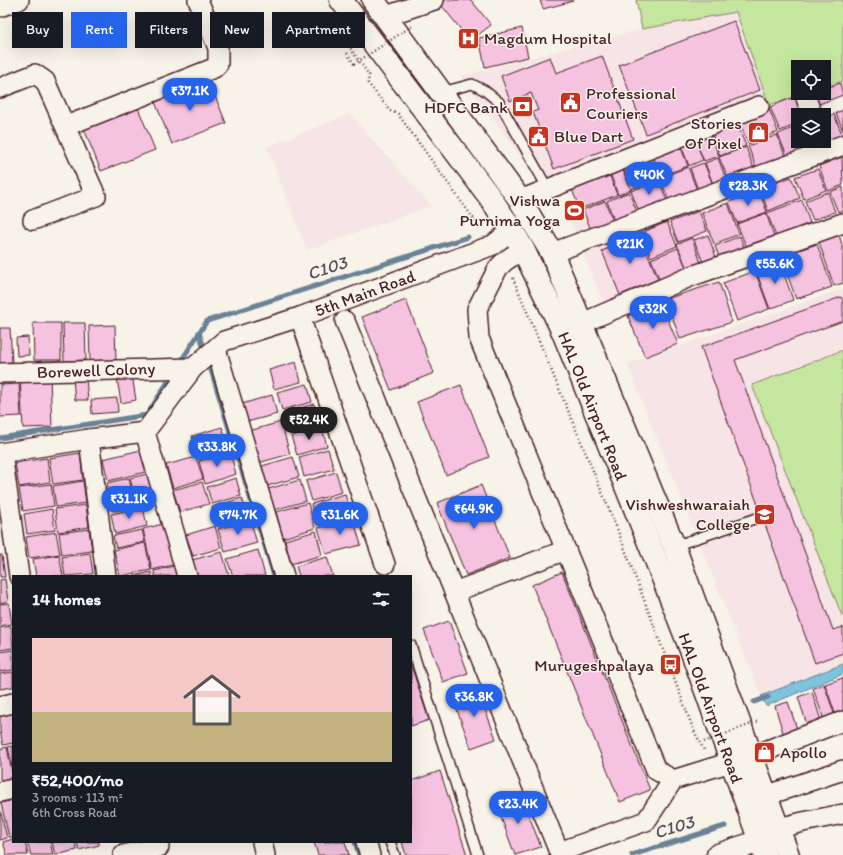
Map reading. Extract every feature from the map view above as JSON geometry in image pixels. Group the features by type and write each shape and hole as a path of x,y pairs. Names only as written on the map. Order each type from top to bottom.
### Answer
{"main road":[{"name":"HAL Old Airport Road","path":"341,0 489,196 512,230 514,255 563,332 693,655 722,765 763,848"},
{"name":"HAL Old Airport Road","path":"380,8 520,200 552,253 674,546 768,795 788,855"},
{"path":"718,855 763,848"}],"street":[{"path":"0,7 18,0"},
{"path":"66,126 214,68 218,64 218,48 198,0"},
{"path":"380,8 434,0"},
{"path":"0,88 35,74 41,77 48,86 96,196 33,220"},
{"path":"520,200 759,106"},
{"path":"831,146 843,145"},
{"path":"552,253 818,148"},
{"path":"582,323 692,276 843,223"},
{"name":"5th Main Road","path":"145,432 192,368 224,341 300,317 493,245 512,230"},
{"path":"514,255 498,268 477,309 479,338 656,770 673,780"},
{"path":"300,317 385,564"},
{"path":"345,320 559,852 646,821 673,780 722,765"},
{"path":"216,349 284,575"},
{"name":"Borewell Colony","path":"0,373 192,368"},
{"path":"19,575 1,453 145,432 187,575"},
{"path":"89,439 106,575"},
{"path":"454,592 566,550"},
{"path":"0,706 12,703"},
{"path":"752,756 843,721"},
{"path":"768,795 843,770"},
{"path":"0,792 12,789"},
{"path":"780,828 843,814"},
{"path":"262,843 265,855"},
{"path":"366,843 370,855"},
{"path":"123,855 162,848"}],"lane":[{"path":"442,92 472,84 484,90 499,102 548,190"},
{"path":"674,546 760,517"},
{"path":"412,648 478,855"},
{"path":"390,843 395,855"}],"path":[{"path":"347,53 354,64 412,26"},
{"path":"351,48 369,75 368,83 390,112 398,114 482,229"},
{"path":"514,255 694,731 722,765"},
{"path":"704,742 759,721"},
{"path":"694,731 699,730"}],"shaded area":[{"path":"736,12 765,95 540,182 461,76 642,29"},
{"path":"843,108 843,186 650,258 660,283 604,305 567,213 791,128 791,148 831,148 831,112"},
{"path":"350,114 431,206 307,250 267,147"},
{"name":"Vishweshwaraiah College","path":"843,289 843,664 761,696 627,364"}],"green space":[{"path":"636,0 843,0 843,81 831,85 831,60 791,60 791,98 769,105 736,12 642,29"},
{"path":"843,350 843,615 842,616 752,385"}],"water":[{"path":"843,664 843,674 766,706 761,696"}],"building":[{"name":"Magdum Hospital","path":"444,0 471,0 491,25 470,41 439,2"},
{"path":"540,0 572,0 573,1 543,9"},
{"path":"734,21 760,90 646,134 619,65"},
{"path":"522,28 528,57 485,67 479,38"},
{"path":"602,56 633,139 554,169 533,112 538,110 531,93 510,101 501,76 550,57 556,73"},
{"path":"209,81 226,123 172,144 155,102"},
{"path":"840,83 843,95 831,100 831,86"},
{"path":"791,98 791,100 801,100 804,108 791,108 791,127 780,131 770,107"},
{"path":"814,100 830,100 814,106"},
{"path":"768,106 778,132 748,144 738,118"},
{"path":"138,108 155,150 101,171 84,129"},
{"path":"843,110 843,131 836,113"},
{"path":"834,114 843,137 831,142 831,115"},
{"path":"736,121 746,146 720,156 711,131"},
{"path":"791,129 791,148 807,148 787,156 778,134"},
{"path":"709,131 719,156 704,161 694,137"},
{"path":"777,135 785,155 756,167 748,146"},
{"path":"694,137 703,160 689,166 680,143"},
{"path":"680,145 688,166 661,176 653,156"},
{"path":"746,147 754,169 728,179 719,157"},
{"path":"650,154 659,176 645,182 636,159"},
{"path":"842,157 843,185 828,191 819,166"},
{"path":"718,158 726,179 713,184 705,163"},
{"path":"635,160 644,184 631,189 622,165"},
{"path":"704,163 713,185 698,190 690,168"},
{"path":"621,165 631,190 618,195 609,170"},
{"path":"688,167 697,190 669,201 660,178"},
{"path":"818,169 826,190 804,199 795,177"},
{"path":"608,171 617,195 580,209 570,185"},
{"path":"791,177 800,198 768,211 760,189"},
{"path":"659,180 667,201 639,212 631,191"},
{"path":"843,187 843,210 838,212 830,192"},
{"path":"759,191 767,212 737,223 729,202"},
{"path":"629,192 637,212 614,221 607,201"},
{"path":"828,192 835,212 813,220 805,201"},
{"path":"802,200 810,223 776,236 767,213"},
{"path":"605,201 613,221 591,230 583,210"},
{"path":"728,203 739,234 714,244 702,213"},
{"path":"699,211 707,231 678,242 670,222"},
{"path":"766,213 774,236 746,246 737,224"},
{"path":"667,222 677,246 651,257 641,233"},
{"path":"640,235 658,279 620,295 602,251"},
{"path":"708,235 716,257 703,262 694,240"},
{"path":"839,235 843,248 843,283 834,286 819,242"},
{"path":"740,236 744,247 719,257 715,246"},
{"path":"692,238 701,263 687,269 677,244"},
{"path":"817,244 832,287 796,299 781,256"},
{"path":"678,248 687,270 660,280 651,259"},
{"path":"780,262 793,300 770,309 756,271"},
{"path":"755,271 769,309 737,321 723,283"},
{"path":"719,282 732,322 680,339 666,299"},
{"name":"Vishweshwaraiah College","path":"841,297 843,301 843,321 735,360 833,630 843,627 843,653 815,663 701,347"},
{"path":"406,300 434,373 391,390 362,317"},
{"path":"661,303 678,344 645,357 628,316"},
{"path":"33,323 61,323 61,360 34,360"},
{"path":"63,323 85,323 86,360 64,361"},
{"path":"115,325 116,362 90,363 89,326"},
{"path":"0,328 10,328 12,362 0,363"},
{"path":"28,337 29,355 17,356 16,338"},
{"path":"296,362 301,382 274,389 269,370"},
{"path":"132,375 136,400 121,403 117,378"},
{"path":"50,377 52,427 23,428 20,378"},
{"path":"86,379 88,400 75,400 73,380"},
{"path":"19,384 21,416 0,417 0,385"},
{"path":"307,384 312,402 282,410 277,392"},
{"path":"461,385 489,457 446,475 417,402"},
{"path":"272,395 277,414 247,422 242,404"},
{"path":"117,398 118,412 92,414 91,400"},
{"path":"314,404 319,425 289,433 283,413"},
{"path":"281,422 290,454 258,463 249,431"},
{"path":"222,427 229,450 199,459 192,436"},
{"path":"322,428 327,446 297,455 291,436"},
{"path":"145,449 150,471 108,481 103,459"},
{"path":"328,449 334,469 304,477 299,457"},
{"path":"230,452 236,474 205,484 199,461"},
{"path":"80,453 83,480 53,484 49,458"},
{"path":"196,457 203,479 173,488 166,465"},
{"path":"293,457 299,477 267,486 262,466"},
{"path":"47,458 50,482 19,487 15,463"},
{"path":"336,472 342,492 312,501 306,481"},
{"path":"152,473 159,502 137,507 130,478"},
{"path":"129,478 135,506 113,511 107,483"},
{"path":"236,478 241,496 212,504 207,487"},
{"path":"300,480 306,501 274,510 268,489"},
{"path":"83,481 86,503 56,507 53,486"},
{"path":"202,482 209,504 180,512 173,490"},
{"path":"51,484 54,506 23,511 19,488"},
{"path":"481,485 510,558 466,575 437,503"},
{"path":"345,494 351,515 317,525 311,504"},
{"path":"242,498 248,517 218,526 212,507"},
{"path":"308,503 315,528 283,538 276,512"},
{"path":"86,505 89,527 58,532 55,509"},
{"path":"143,507 147,526 115,534 111,514"},
{"path":"52,509 55,530 27,534 24,514"},
{"path":"353,518 361,545 326,554 318,528"},
{"path":"250,519 257,543 225,552 218,529"},
{"path":"167,523 177,564 152,570 143,529"},
{"path":"215,526 221,548 193,556 186,535"},
{"path":"89,529 92,551 62,555 59,533"},
{"path":"142,530 145,542 116,548 113,536"},
{"path":"316,531 322,555 291,564 285,540"},
{"path":"56,532 60,554 29,558 26,537"},
{"path":"145,543 151,570 120,575 114,550"},
{"path":"258,550 265,575 233,575 227,559"},
{"path":"222,552 229,575 196,575 192,560"},
{"path":"90,553 93,574 65,575 62,557"},
{"path":"0,555 2,555 5,577 0,577"},
{"path":"59,555 63,575 36,575 33,559"},
{"path":"327,557 333,575 299,575 296,566"},
{"path":"178,565 181,575 155,575 154,571"},
{"path":"151,572 152,575 138,575"},
{"path":"562,572 650,790 620,802 532,585"},
{"path":"5,579 8,601 0,603 0,580"},
{"path":"9,603 12,624 0,626 0,604"},
{"path":"449,621 468,673 443,682 424,630"},
{"path":"11,626 12,648 0,650 0,628"},
{"path":"12,650 12,670 0,672 0,652"},
{"path":"412,668 429,720 412,726"},
{"path":"12,672 12,687 0,689 0,674"},
{"path":"843,678 843,717 837,719 825,684"},
{"path":"824,684 836,719 825,723 813,688"},
{"path":"477,687 496,739 471,748 452,696"},
{"path":"812,692 822,724 808,728 798,697"},
{"path":"788,702 798,732 784,736 775,706"},
{"path":"12,712 12,743 3,745 0,731 0,714"},
{"path":"12,746 12,766 8,747"},
{"path":"7,747 12,777 0,780 0,749"},
{"path":"440,771 467,855 406,855 402,843 412,843 412,781"},
{"path":"521,795 541,847 515,855 496,804"},
{"path":"12,800 12,837 9,837 1,803"},
{"path":"0,809 7,838 0,840"},
{"path":"12,839 12,843 25,843 28,855 7,855 3,842"},
{"path":"27,843 50,843 53,855 31,855"},
{"path":"52,843 75,843 77,850 55,855"},
{"path":"77,843 99,843 99,845 79,850"},
{"path":"314,843 345,843 349,855 318,855"}],"waterway":[{"name":"C103","path":"179,364 207,321 468,237"},
{"name":"C103","path":"199,332 205,352"},
{"name":"C103","path":"208,360 274,575"},
{"name":"C103","path":"0,438 147,415 174,372"},
{"name":"C103","path":"754,702 768,697"},
{"name":"C103","path":"632,855 725,826"},
{"name":"C103","path":"355,843 359,855"}],"place":[{"name":"Magdum Hospital","path":"469,38"},
{"name":"Professional Couriers","path":"570,103"},
{"name":"HDFC Bank","path":"523,107"},
{"name":"Stories Of Pixel","path":"758,133"},
{"name":"Blue Dart","path":"538,136"},
{"name":"Vishwa Purnima Yoga","path":"575,210"},
{"name":"Vishweshwaraiah College","path":"765,514"},
{"name":"Murugeshpalaya","path":"670,665"},
{"name":"Apollo","path":"765,752"}]}
